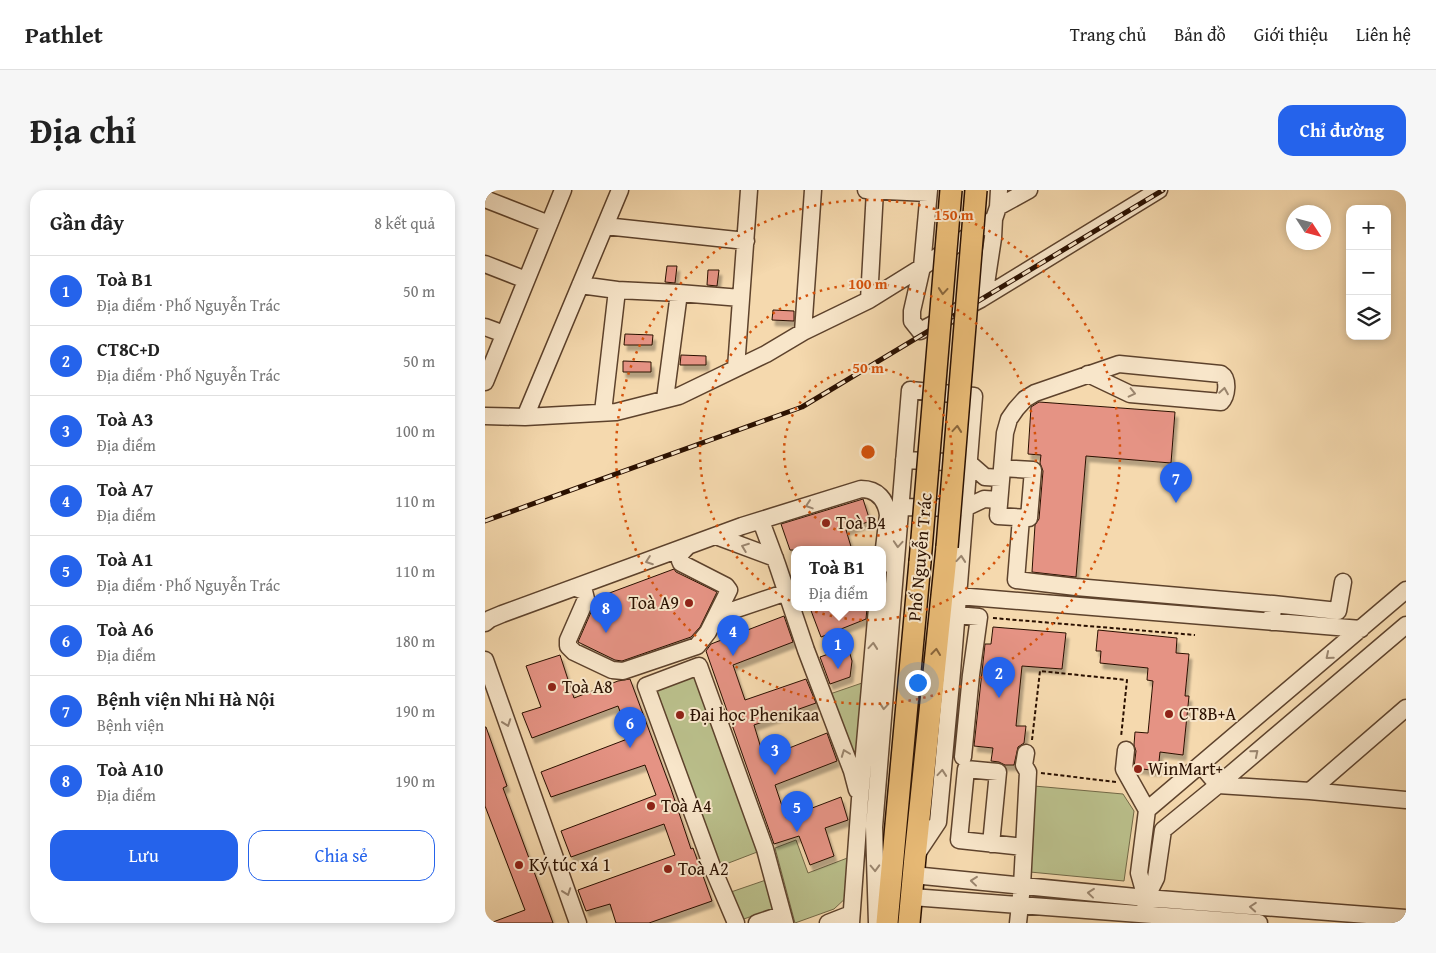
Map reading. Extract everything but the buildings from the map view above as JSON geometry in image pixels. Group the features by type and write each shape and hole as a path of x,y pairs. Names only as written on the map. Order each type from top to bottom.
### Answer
{"main road":[{"name":"Phố Nguyễn Trác","path":"887,923 951,190"},
{"name":"Phố Nguyễn Trác","path":"909,923 947,547 976,190"}],"street":[{"path":"485,382 563,190"},
{"path":"525,417 619,190"},
{"path":"736,368 749,190"},
{"path":"803,332 813,190"},
{"path":"869,300 872,190 928,191 922,266 911,311 912,321 920,331 984,297 1159,190"},
{"path":"984,297 999,190"},
{"path":"485,416 525,417 615,412 679,396 766,354 803,332 869,300 922,266 1029,190"},
{"path":"485,199 549,224"},
{"path":"605,226 745,241"},
{"path":"485,264 526,280"},
{"path":"580,285 617,290 741,298"},
{"path":"603,412 617,290"},
{"path":"665,400 679,293"},
{"path":"485,327 504,334"},
{"path":"904,460 969,463 985,477 1001,473 1033,470 1029,518 998,516 1001,473 1005,433 1009,419 1020,404 1035,393 1087,374 1119,364 1221,374 1226,380 1225,397 1221,402 1211,402 1130,394 1087,374"},
{"name":"Phố Nguyễn Trác","path":"877,923 874,827 910,390 974,396 969,463"},
{"path":"969,463 938,822 914,866 1145,912 1259,923"},
{"path":"485,623 496,616 742,526 856,490 867,489 873,491 885,503 888,515 884,546"},
{"path":"900,507 965,508 984,499 999,500"},
{"path":"1021,518 1016,580 1338,610 1343,582"},
{"path":"761,521 791,603"},
{"path":"716,536 775,558"},
{"path":"576,588 583,591 586,599 568,640 568,646 574,652 618,672 697,646 707,635 728,592 728,588 681,563 680,557 688,546"},
{"path":"1147,810 1406,590"},
{"path":"716,616 787,592"},
{"path":"958,596 1361,629"},
{"path":"1272,622 1273,604"},
{"path":"794,611 860,799"},
{"path":"828,923 851,918 877,611"},
{"path":"956,615 979,617 963,756"},
{"path":"1145,912 1156,878 1163,830 1406,625"},
{"path":"485,660 578,923"},
{"path":"736,923 713,869 646,686 699,666 765,849 784,923"},
{"path":"952,672 971,675"},
{"path":"1310,791 1406,708"},
{"path":"1123,747 1124,769 1147,810 1139,873 1145,912"},
{"path":"1018,923 1021,905 1028,772 1024,764 1028,750"},
{"path":"1201,765 1218,785 1406,800"},
{"path":"991,844 998,772 966,769 959,840 991,844 1024,847"},
{"path":"912,897 1145,912 1406,918"},
{"path":"757,923 778,916 782,918 784,923"}],"path":[{"path":"979,617 1195,634"},
{"path":"1028,750 1040,671 1127,680 1123,747"},
{"path":"1028,772 1133,785"}],"green space":[{"path":"699,666 765,849 713,869 646,686"},
{"path":"865,682 858,764 827,695"},
{"path":"1034,786 1123,794 1134,811 1124,881 1030,872"},
{"path":"796,840 808,873 850,857 849,895 834,909 795,923 775,848"},
{"path":"766,880 775,908 741,920 731,892"}],"railway":[{"path":"485,521 802,407 1163,190"}],"place":[{"name":"Bệnh viện Nhi Hà Nội","path":"1176,503"},
{"name":"Toà B4","path":"826,523"},
{"name":"Toà A9","path":"689,603"},
{"name":"Toà A10","path":"606,633"},
{"name":"Toà A7","path":"733,656"},
{"name":"Toà B1","path":"838,669"},
{"name":"Toà A8","path":"552,687"},
{"name":"CT8C+D","path":"999,698"},
{"name":"CT8B+A","path":"1169,714"},
{"name":"Đại học Phenikaa","path":"680,715"},
{"name":"Toà A6","path":"630,748"},
{"name":"WinMart+","path":"1138,769"},
{"name":"Toà A3","path":"775,775"},
{"name":"Toà A4","path":"651,806"},
{"name":"Toà A1","path":"797,832"},
{"name":"Ký túc xá 1","path":"519,865"},
{"name":"Toà A2","path":"668,869"}]}
